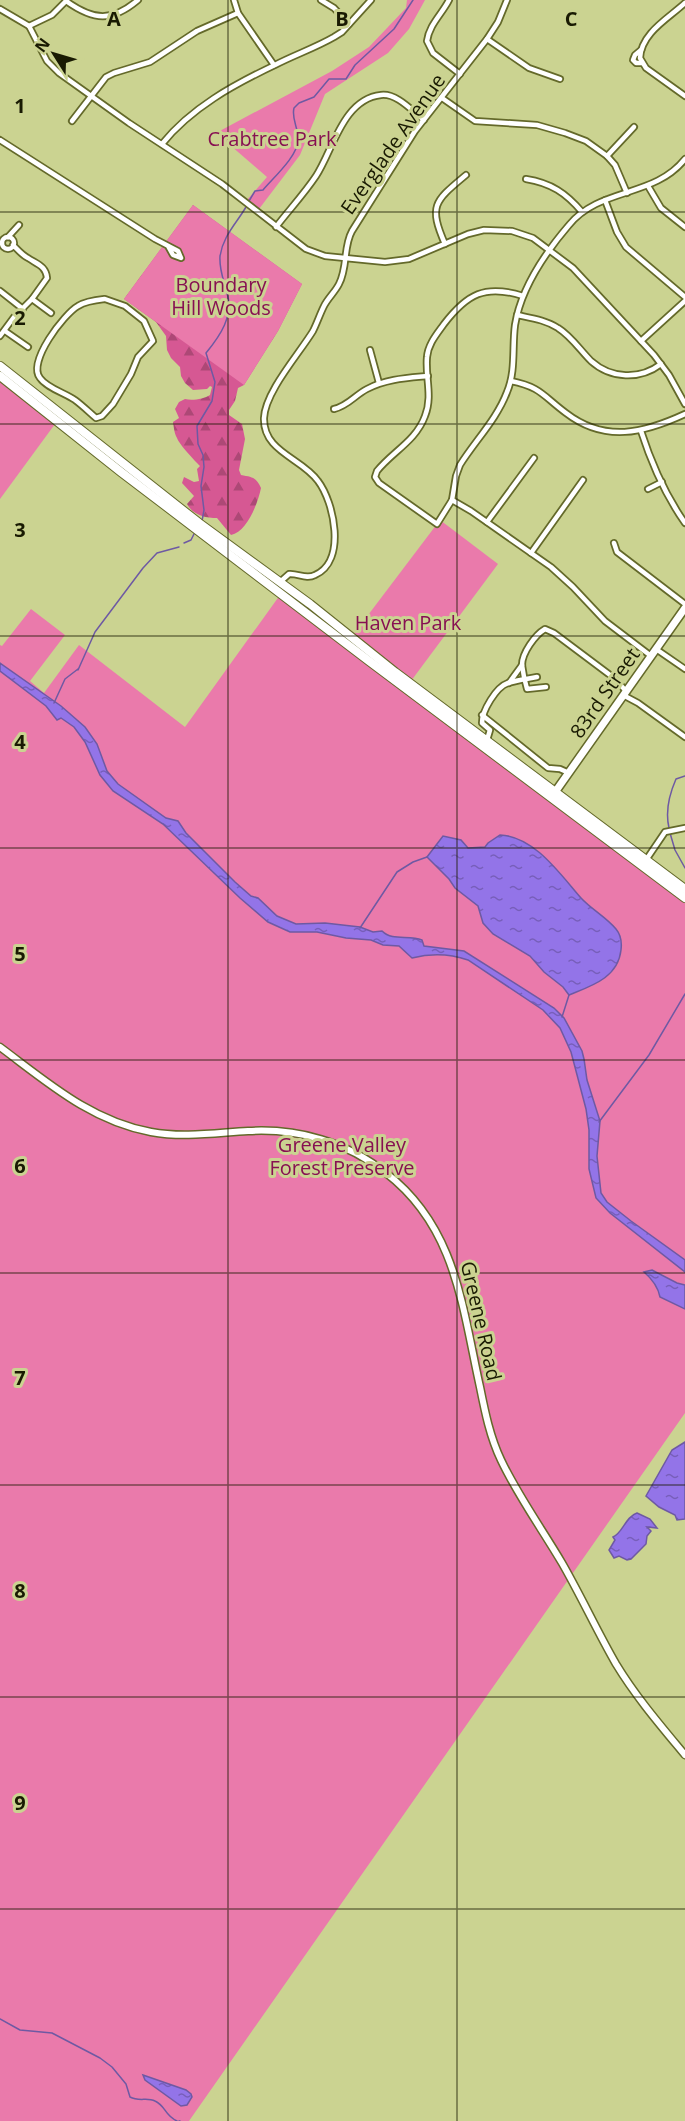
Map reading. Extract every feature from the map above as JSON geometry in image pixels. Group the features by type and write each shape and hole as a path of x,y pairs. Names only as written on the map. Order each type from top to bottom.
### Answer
{"main road":[{"path":"0,366 30,393 685,898"},
{"path":"0,375 30,393"},
{"path":"278,585 487,740 553,795 685,889"},
{"name":"83rd Street","path":"553,795 656,649 683,617 685,606"}],"street":[{"path":"29,26 52,15 67,1 87,14 109,16 124,11 138,0"},
{"path":"234,0 238,13 274,65"},
{"path":"321,0 334,8 349,24"},
{"path":"162,144 178,124 190,114 274,65 327,41 349,24 372,0"},
{"path":"449,0 430,28 427,41 433,53 460,74"},
{"name":"Everglade Avenue","path":"278,585 289,574 309,577 321,572 330,558 335,536 331,508 325,492 312,474 273,443 264,424 268,399 313,331 324,306 339,283 343,274 347,242 352,231 407,144 487,39 498,22 507,0"},
{"path":"685,3 657,28 641,50 641,60 648,70 685,96"},
{"path":"0,9 29,26 52,67 222,184 306,249 320,255 375,262 398,261 484,230 504,230 526,235 573,268 661,364 674,382 685,404"},
{"path":"72,121 102,81 110,74 150,62 197,32 238,13"},
{"path":"487,39 529,68 560,79"},
{"path":"276,227 318,173 344,120 363,103 380,95 391,97 424,120"},
{"path":"442,98 475,121 524,124 556,130 586,141 607,156 618,171 627,193"},
{"path":"607,156 634,127"},
{"path":"0,140 168,246"},
{"path":"523,296 507,291 490,290 474,295 461,304 430,345 427,357 429,403 423,422 414,436 378,470 375,477 379,483 437,524 452,500 460,465 502,403 511,381 517,315 533,276 570,224 582,212 605,200 648,186 667,176 684,161"},
{"path":"445,244 435,219 436,208 443,194 466,175"},
{"path":"526,179 542,182 557,189 568,196 582,212"},
{"path":"648,186 662,208 685,227"},
{"path":"605,200 617,232 626,248 685,299 641,341"},
{"path":"13,245 6,248 1,242 19,225"},
{"path":"0,336 46,281 47,274 42,266 27,258 13,245 13,240 8,237"},
{"path":"0,291 23,309"},
{"path":"32,299 51,313"},
{"path":"105,299 115,301 144,321 153,341 138,357 131,374 113,404 102,416 96,418 77,402 44,383 38,377 36,367 40,353 70,311 80,304 105,299"},
{"path":"517,315 544,321 558,327 591,361 612,374 640,375 661,364"},
{"path":"5,331 28,348"},
{"path":"370,350 379,383"},
{"path":"334,409 342,407 360,393 379,383 428,376"},
{"path":"30,393 38,377"},
{"path":"511,381 536,388 569,416 590,427 613,432 641,431 685,414"},
{"path":"30,393 44,383"},
{"path":"641,431 662,482 685,523"},
{"path":"487,522 534,458"},
{"path":"531,553 584,480"},
{"path":"648,489 662,482"},
{"path":"452,500 562,576 605,621 651,656"},
{"path":"614,543 617,552 685,606"},
{"path":"509,683 522,664 531,643 541,631 549,630 614,678 625,693 685,737"},
{"path":"656,649 685,669"},
{"path":"522,664 527,689 546,687"},
{"path":"487,740 490,730 482,723 482,715 499,689 505,683 537,677"},
{"path":"482,715 548,768 560,769 568,773"},
{"path":"646,860 665,832 685,828"},
{"name":"Greene Road","path":"0,1047 71,1100 116,1122 144,1130 183,1135 264,1131 307,1135 355,1153 378,1167 404,1188 430,1220 452,1266 486,1417 501,1460 563,1565 616,1664 685,1755"}],"green space":[{"name":"Crabtree Park","path":"407,0 425,0 409,29 388,53 325,94 300,155 259,209 247,200 267,177 216,133 332,71 369,47 406,8"},
{"name":"Boundary Hill Woods","path":"193,205 302,284 278,331 244,385 238,388 235,401 229,410 229,415 242,424 245,439 239,470 241,475 253,478 261,488 247,523 237,533 231,535 217,518 200,515 187,504 194,496 182,483 184,477 194,482 199,481 197,469 200,466 178,441 173,422 179,418 175,409 179,402 185,399 201,399 210,395 212,387 193,390 185,383 180,367 167,350 166,336 156,322 124,299"},
{"name":"Boundary Hill Woods","path":"193,205 302,284 278,331 244,385 124,299"},
{"path":"0,380 55,424 0,499"},
{"name":"Haven Park","path":"440,520 498,564 411,681 353,635"},
{"name":"Greene Valley Forest Preserve","path":"280,595 685,901 685,1413 189,2121 0,2121 0,645 2,646 31,609 65,635 30,681 44,693 79,645 185,727"}],"water":[{"path":"0,663 61,706 85,727 97,744 107,771 118,784 166,818 178,821 186,833 235,882 251,896 258,898 277,916 296,924 325,923 360,927 373,932 382,931 396,937 417,938 422,940 424,946 464,951 554,1008 564,1018 582,1051 587,1080 600,1121 597,1156 601,1193 607,1202 685,1260 685,1272 610,1213 596,1198 589,1169 589,1130 586,1109 571,1052 560,1028 543,1010 468,960 440,954 412,958 399,946 317,932 290,932 268,922 163,824 113,791 100,775 85,742 74,727 61,718 57,720 46,706 0,671"},
{"path":"500,835 512,837 535,849 585,902 618,931 621,944 619,960 615,968 602,980 569,995 530,956 493,934 483,923 478,906 455,888 427,857 443,836 461,840 468,848 485,847"},
{"path":"652,1270 685,1285 685,1309 660,1297 654,1283 644,1272"},
{"path":"685,1442 685,1519 677,1520 675,1515 659,1507 646,1496 672,1450"},
{"path":"637,1513 650,1519 657,1528 647,1527 651,1531 647,1536 646,1544 631,1559 627,1560 619,1556 614,1558 609,1550 615,1540 613,1537"},
{"path":"143,2075 186,2090 192,2097 187,2105 181,2106 145,2080"}],"waterway":[{"path":"249,201 255,191 263,190 294,153 298,140 294,108 299,103 314,97 329,79 346,79 355,65 394,29 413,0"},
{"path":"202,521 204,510 201,486 204,467 203,455 198,444 197,426 212,401 215,382 206,353 221,333 229,310 220,256 227,236 246,207"},
{"path":"184,543 191,540 195,532"},
{"path":"78,670 95,632 143,568 157,553 179,547"},
{"path":"54,703 65,679 78,669"},
{"path":"669,828 668,803 671,791 676,779 685,776"},
{"path":"670,833 675,850 685,868"},
{"path":"360,928 397,872 427,857"},
{"path":"599,1122 649,1055 685,994"},
{"path":"562,1017 569,995"},
{"path":"0,2019 20,2030 52,2033 100,2058 112,2067 126,2084 130,2097 155,2101 177,2121"}]}
